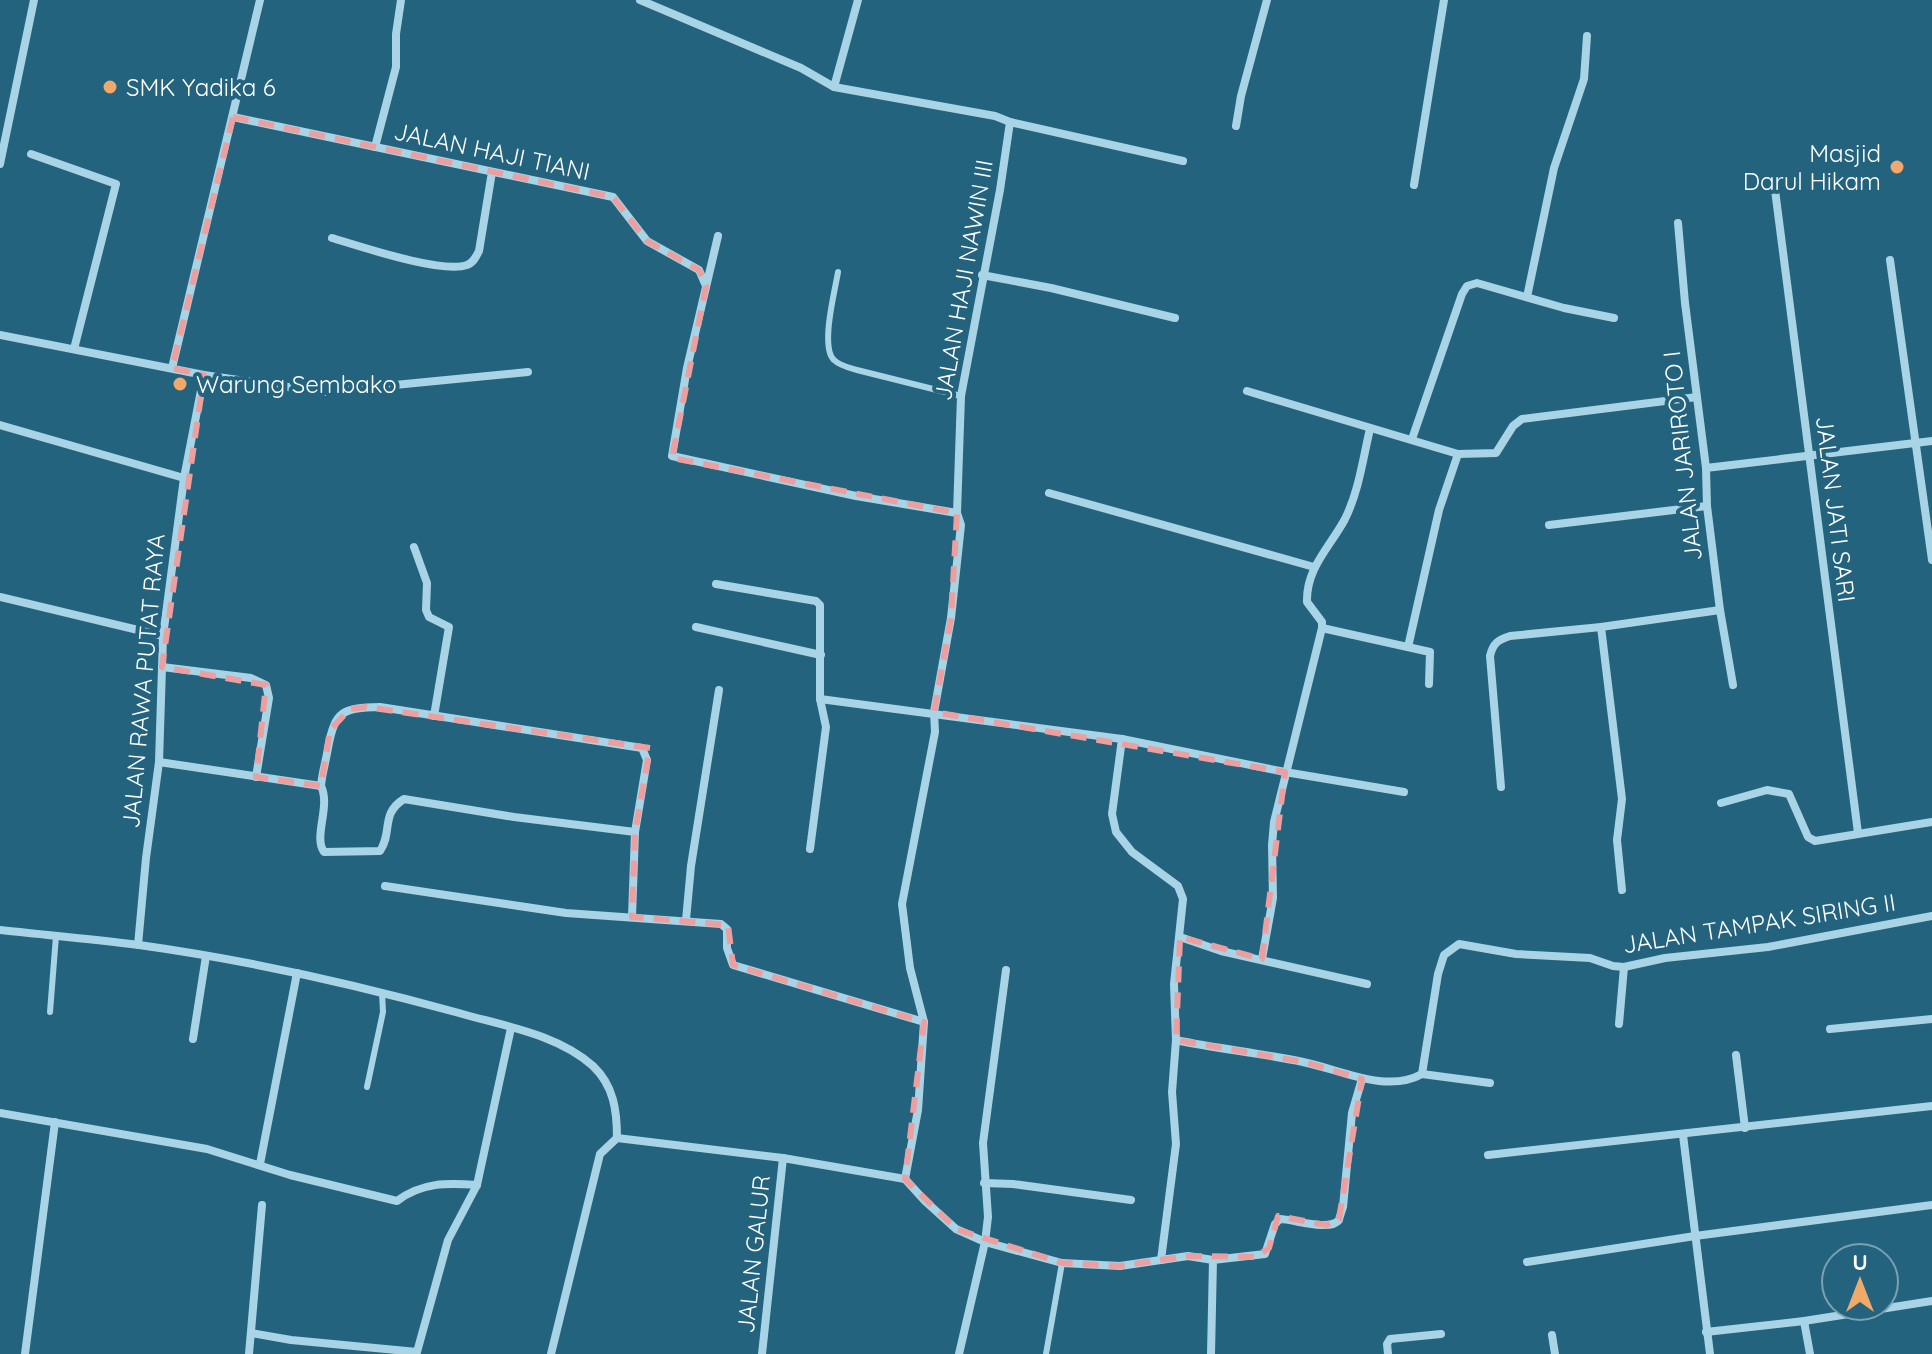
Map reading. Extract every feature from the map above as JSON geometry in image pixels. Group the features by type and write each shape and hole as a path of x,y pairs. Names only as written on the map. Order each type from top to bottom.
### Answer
{"street":[{"path":"0,164 34,0"},
{"path":"172,368 260,0"},
{"path":"375,147 396,67 396,34 401,0"},
{"path":"640,0 801,68 834,87 995,116 1183,161"},
{"path":"834,87 858,0"},
{"path":"1236,126 1267,0"},
{"path":"1414,185 1444,0"},
{"path":"1527,297 1554,168 1584,79 1587,36"},
{"name":"JALAN HAJI TIANI","path":"233,117 613,197 647,241 699,270 706,286"},
{"name":"JALAN HAJI NAWIN III","path":"905,1179 918,1110 924,1022 910,968 902,904 935,732 934,712 951,618 961,525 957,513 961,396 1010,122"},
{"path":"31,154 116,184 74,349"},
{"path":"332,238 411,260 455,267 468,265 479,251 492,172"},
{"name":"JALAN JATI SARI","path":"1775,190 1858,833"},
{"name":"JALAN JARIROTO I","path":"1678,223 1706,468 1707,506 1733,685"},
{"path":"718,236 687,368 672,456 856,496 957,513"},
{"path":"1890,260 1932,560"},
{"path":"982,275 1175,318"},
{"path":"1412,439 1467,286 1477,283 1614,318"},
{"path":"0,335 204,375 323,392 528,372"},
{"name":"JALAN RAWA PUTAT RAYA","path":"138,945 159,762 163,636 184,478 204,375"},
{"path":"1247,391 1458,454 1496,453 1513,426 1522,419 1697,397"},
{"path":"0,425 184,478"},
{"path":"1262,959 1273,898 1274,822 1322,628 1322,622 1307,602 1308,582 1345,518 1354,495 1370,429"},
{"path":"1706,468 1932,441"},
{"path":"1408,647 1439,510 1458,454"},
{"path":"1049,493 1314,567"},
{"path":"1549,525 1707,506"},
{"path":"414,547 427,583 426,610 429,617 449,627 434,716"},
{"path":"716,584 816,601 821,610 820,699 826,727 810,849"},
{"path":"0,597 163,636"},
{"path":"1501,787 1490,656 1492,646 1499,640 1510,636 1720,610"},
{"path":"696,627 821,655"},
{"path":"1601,627 1622,799 1617,840 1622,890"},
{"path":"1322,628 1430,652 1429,684"},
{"path":"162,667 251,678 266,685 269,698 256,777"},
{"path":"686,920 691,866 719,690"},
{"path":"820,699 1122,739 1404,792"},
{"path":"632,917 635,832 647,760 646,751 642,748 380,707 350,709 338,717 330,730 321,786 325,794 320,843 324,852 380,851 389,813 404,799 635,832"},
{"path":"1122,739 1112,814 1116,832 1132,852 1178,886 1183,899 1174,984 1176,1040 1172,1092 1176,1144 1161,1260"},
{"path":"159,762 321,786"},
{"path":"1721,803 1767,790 1789,794 1808,837 1815,841 1932,822"},
{"path":"385,886 566,913 686,920 725,926 733,965 924,1022"},
{"name":"JALAN TAMPAK SIRING II","path":"1422,1074 1438,974 1444,955 1459,944 1516,954 1590,958 1624,967 1665,958 1768,947 1932,916"},
{"path":"0,930 206,956 382,992 565,1046 596,1069 609,1088 617,1109 617,1138 600,1154 551,1354"},
{"path":"1180,937 1221,951 1367,984"},
{"path":"193,1039 206,956"},
{"path":"1619,1024 1624,967"},
{"path":"959,1354 985,1242 988,1217 983,1143 1006,970"},
{"path":"260,1164 297,973"},
{"path":"1830,1029 1932,1019"},
{"path":"251,1333 291,1340 417,1352 448,1240 477,1185 511,1028"},
{"path":"1176,1040 1304,1062 1362,1079 1406,1080 1422,1074 1490,1083"},
{"path":"1736,1055 1745,1128"},
{"path":"617,1138 783,1158 905,1179 956,1229 985,1242 1062,1263 1120,1266 1188,1256 1213,1260 1265,1254 1275,1224 1280,1219 1326,1225 1334,1224 1339,1219 1343,1207 1352,1113 1362,1079"},
{"path":"1488,1155 1932,1106"},
{"path":"0,1113 207,1149 290,1175 397,1201 410,1191 438,1183 477,1185"},
{"path":"25,1354 55,1122"},
{"path":"1683,1135 1710,1354"},
{"name":"JALAN GALUR","path":"762,1354 783,1158"},
{"path":"984,1183 1131,1200"},
{"path":"249,1354 262,1205"},
{"path":"1527,1262 1932,1205"},
{"path":"1211,1354 1213,1260"},
{"path":"1706,1332 1804,1321 1932,1301"},
{"path":"1804,1321 1810,1354"},
{"path":"1388,1354 1390,1339 1441,1334"},
{"path":"1552,1335 1555,1354"}],"lane":[{"path":"838,272 827,347 831,359 849,368 961,396"},
{"path":"50,1012 56,936"},
{"path":"367,1087 383,1012 382,992"},
{"path":"1046,1354 1062,1263"}],"highlighted area":[{"path":"233,117 613,197 647,241 699,270 706,286 672,458 957,513 951,618 934,712 1285,772 1262,959 1180,937 1176,1040 1304,1062 1362,1079 1339,1219 1326,1225 1278,1216 1269,1248 1255,1257 1188,1256 1120,1266 1062,1263 956,1229 905,1179 924,1022 733,965 728,925 632,917 635,832 650,748 366,707 350,709 330,730 321,786 256,777 266,685 162,667 204,375 172,368"}],"place":[{"name":"SMK Yadika 6","path":"110,87"},
{"name":"Masjid Darul Hikam","path":"1897,167"},
{"name":"Warung Sembako","path":"180,384"}]}
